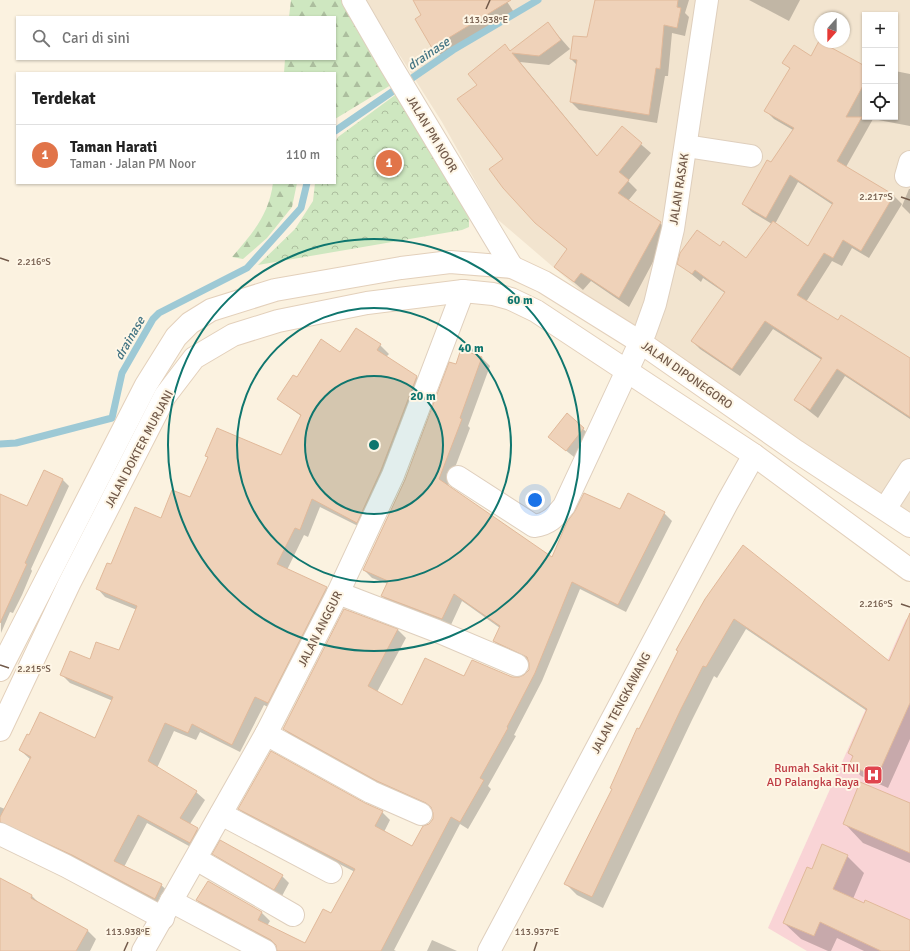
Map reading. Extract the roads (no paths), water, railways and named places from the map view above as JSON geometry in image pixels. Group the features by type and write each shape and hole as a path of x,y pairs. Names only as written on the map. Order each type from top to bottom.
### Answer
{"street":[{"name":"JALAN PM NOOR","path":"354,0 390,64 512,267"},
{"name":"JALAN RASAK","path":"458,477 534,526 544,525 553,519 564,506 640,342 655,304 670,244 707,0"},
{"path":"686,146 751,156"},
{"name":"JALAN DIPONEGORO","path":"450,262 512,267 544,282 640,342 796,451 910,526"},
{"name":"JALAN DOKTER MURJANI","path":"0,670 5,647 77,518 146,385 176,337 190,323 211,310 275,290 450,262"},
{"path":"463,291 493,294 511,299 536,312 754,455 910,570"},
{"name":"JALAN DOKTER MURJANI","path":"0,730 98,528 165,396 194,358 233,335 278,321 367,303 463,291"},
{"name":"JALAN ANGGUR","path":"148,949 167,910 266,734 338,593 393,475 463,291"},
{"path":"146,385 165,396"},
{"name":"JALAN TENGKAWANG","path":"489,951 754,455"},
{"path":"885,509 910,470"},
{"path":"77,518 98,528"},
{"path":"338,593 437,631 516,665"},
{"path":"266,734 371,792 421,814"},
{"path":"221,814 331,872"},
{"path":"0,834 66,866 265,951"},
{"path":"196,859 293,915"}],"waterway":[{"name":"drainase","path":"336,130 453,50 538,0"},
{"name":"drainase","path":"0,444 16,443 112,418 122,373 153,319 159,313 247,268 301,208 307,184"}],"place":[{"name":"Taman Harati","path":"389,163"},
{"name":"Rumah Sakit TNI AD Palangka Raya","path":"873,775"}]}
